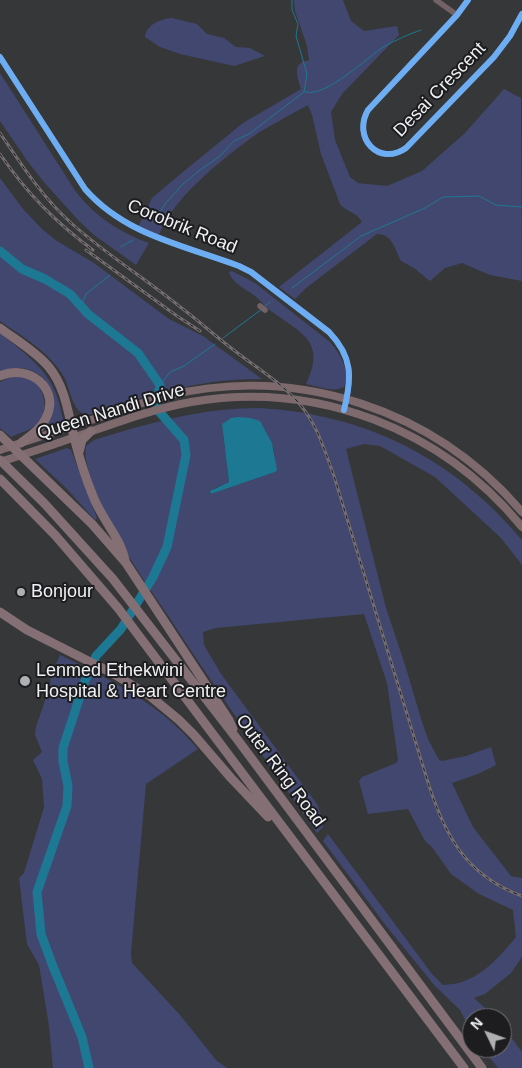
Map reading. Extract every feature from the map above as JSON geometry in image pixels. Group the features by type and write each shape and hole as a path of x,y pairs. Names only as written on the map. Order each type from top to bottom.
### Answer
{"highway":[{"path":"0,328 37,356 49,368 64,397 78,453 93,496 128,566"},
{"path":"0,376 15,372 29,374 38,379 46,390 49,404 46,419 42,426 19,443"},
{"path":"78,453 82,440 91,431"},
{"path":"0,435 92,524 128,566 229,720 237,739"},
{"name":"Outer Ring Road","path":"0,461 44,503 113,579 237,739 482,1068"},
{"name":"Outer Ring Road","path":"0,479 55,535 104,592 464,1068"},
{"path":"0,612 19,626 112,673 150,696 179,720 294,844"}],"main road":[{"name":"Queen Nandi Drive","path":"0,450 166,396 209,389 260,386 347,398 406,422 451,447 488,476 522,512"},
{"name":"Queen Nandi Drive","path":"0,461 30,453 91,431 190,402 245,396 281,398 334,406 397,429 440,452 493,494 522,527"}],"street":[{"path":"436,0 457,15"},
{"name":"Desai Crescent","path":"468,0 457,15 368,110 363,120 362,131 365,139 373,148 386,154 396,153 406,148 494,57 510,36 522,14"},
{"name":"Corobrik Road","path":"0,57 80,182 97,204 133,228 245,269 260,278 329,332 344,352 348,362 350,375 344,410"}],"shaded area":[{"path":"294,0 343,0 351,21 364,31 397,26 399,35 342,94 331,112 335,140 350,177 358,183 387,186 422,171 465,133 504,89 521,98 522,281 490,275 462,263 445,268 430,281 414,268 401,261 387,237 377,234 306,288 295,299 279,287 362,222 340,204 321,154 308,105 271,125 212,169 174,208 165,221 159,235 138,227 152,198 243,123 301,89 297,68 302,62 309,60 307,46 295,11"},
{"path":"172,18 197,24 207,34 224,38 236,47 250,48 265,56 234,66 180,54 160,47 145,37 148,29 154,23"},
{"path":"0,73 76,192 109,223 149,243 136,265 94,235 79,221 26,159 0,121"},
{"path":"0,178 23,209 43,230 57,241 94,263 169,319 203,336 262,379 239,379 195,385 153,395 88,415 78,410 64,377 51,360 0,321"},
{"path":"232,271 255,283 330,342 341,357 345,369 346,381 344,387 330,389 306,384 314,358 308,340 301,332 241,287 230,275 229,272"},
{"path":"0,333 30,358 49,380 57,397 64,423 47,425 54,400 51,389 45,380 36,373 25,369 13,368 0,372"},
{"path":"13,376 25,377 37,384 43,396 44,409 36,425 11,437 0,428 0,382"},
{"path":"259,408 298,412 336,420 371,431 405,446 437,464 467,486 495,511 522,540 522,565 501,538 435,477 380,446 364,444 346,449 386,608 428,739 439,760 466,756 491,747 496,765 478,774 452,783 473,827 511,876 522,878 522,957 511,973 485,994 474,998 485,1008 462,1008 462,1014 435,986 387,927 323,841 328,834 432,974 443,985 462,982 478,974 498,957 516,937 513,910 479,894 451,874 432,847 425,841 408,809 368,814 359,781 362,777 396,763 398,760 387,683 364,614 216,628 203,632 204,645 221,674 317,804 322,817 323,827 317,833 140,575 112,526 95,490 85,454 86,446 94,440 175,418 216,411","holes":["231,418 265,430 274,450 275,472 211,494 215,488 229,482 222,424"]},
{"path":"238,417 260,421 272,443 277,470 211,494 210,491 229,482 222,424 231,418"},
{"path":"67,448 71,450 97,518 95,520 66,488 35,459"},
{"path":"60,655 134,694 167,719 198,749 146,784 131,953 132,963 180,1015 216,1060 227,1068 53,1068 49,1026 39,965 27,944 19,878 24,873 44,807 42,779 33,760 42,752 35,735 50,686 51,675"},
{"path":"512,1038 522,1052 522,1068 498,1068 490,1058 512,1058"}],"waterway":[{"path":"155,220 165,204 183,184 220,156 234,141 249,134 304,92 307,74 296,36 298,24 292,10 292,0"},
{"path":"305,92 324,89 385,46 421,30"},
{"path":"292,288 361,236 425,208 443,197 479,196 496,205 522,207"},
{"path":"121,247 133,240"},
{"path":"0,251 22,269 45,279 70,294 88,314 138,353 160,385 156,408 184,440 186,455 167,547 153,577 121,629 96,656 85,681 63,748 63,761 68,786 67,806 37,892 41,934 82,1037 89,1068"},
{"path":"87,312 82,304 86,294 110,275"},
{"path":"265,306 270,302"},
{"path":"223,338 262,309"},
{"path":"160,385 170,372 184,366 215,344"}],"railway":[{"path":"0,133 41,191 70,222 279,384 308,415 321,440 334,476 426,776 440,815 459,849 471,864 502,887 522,896"},
{"path":"0,154 42,206 66,229 93,250"},
{"path":"86,250 200,331"}],"cycle path":[{"path":"468,0 457,15 368,110 363,130 371,147 378,152 386,154 396,153 406,148 494,57 510,36 522,14"},
{"path":"0,57 85,189 101,205 118,217 156,237 251,272 329,332 343,350 348,368 349,378 344,410"}],"place":[{"name":"Bonjour","path":"21,592"},
{"name":"Lenmed Ethekwini Hospital & Heart Centre","path":"25,681"}]}
